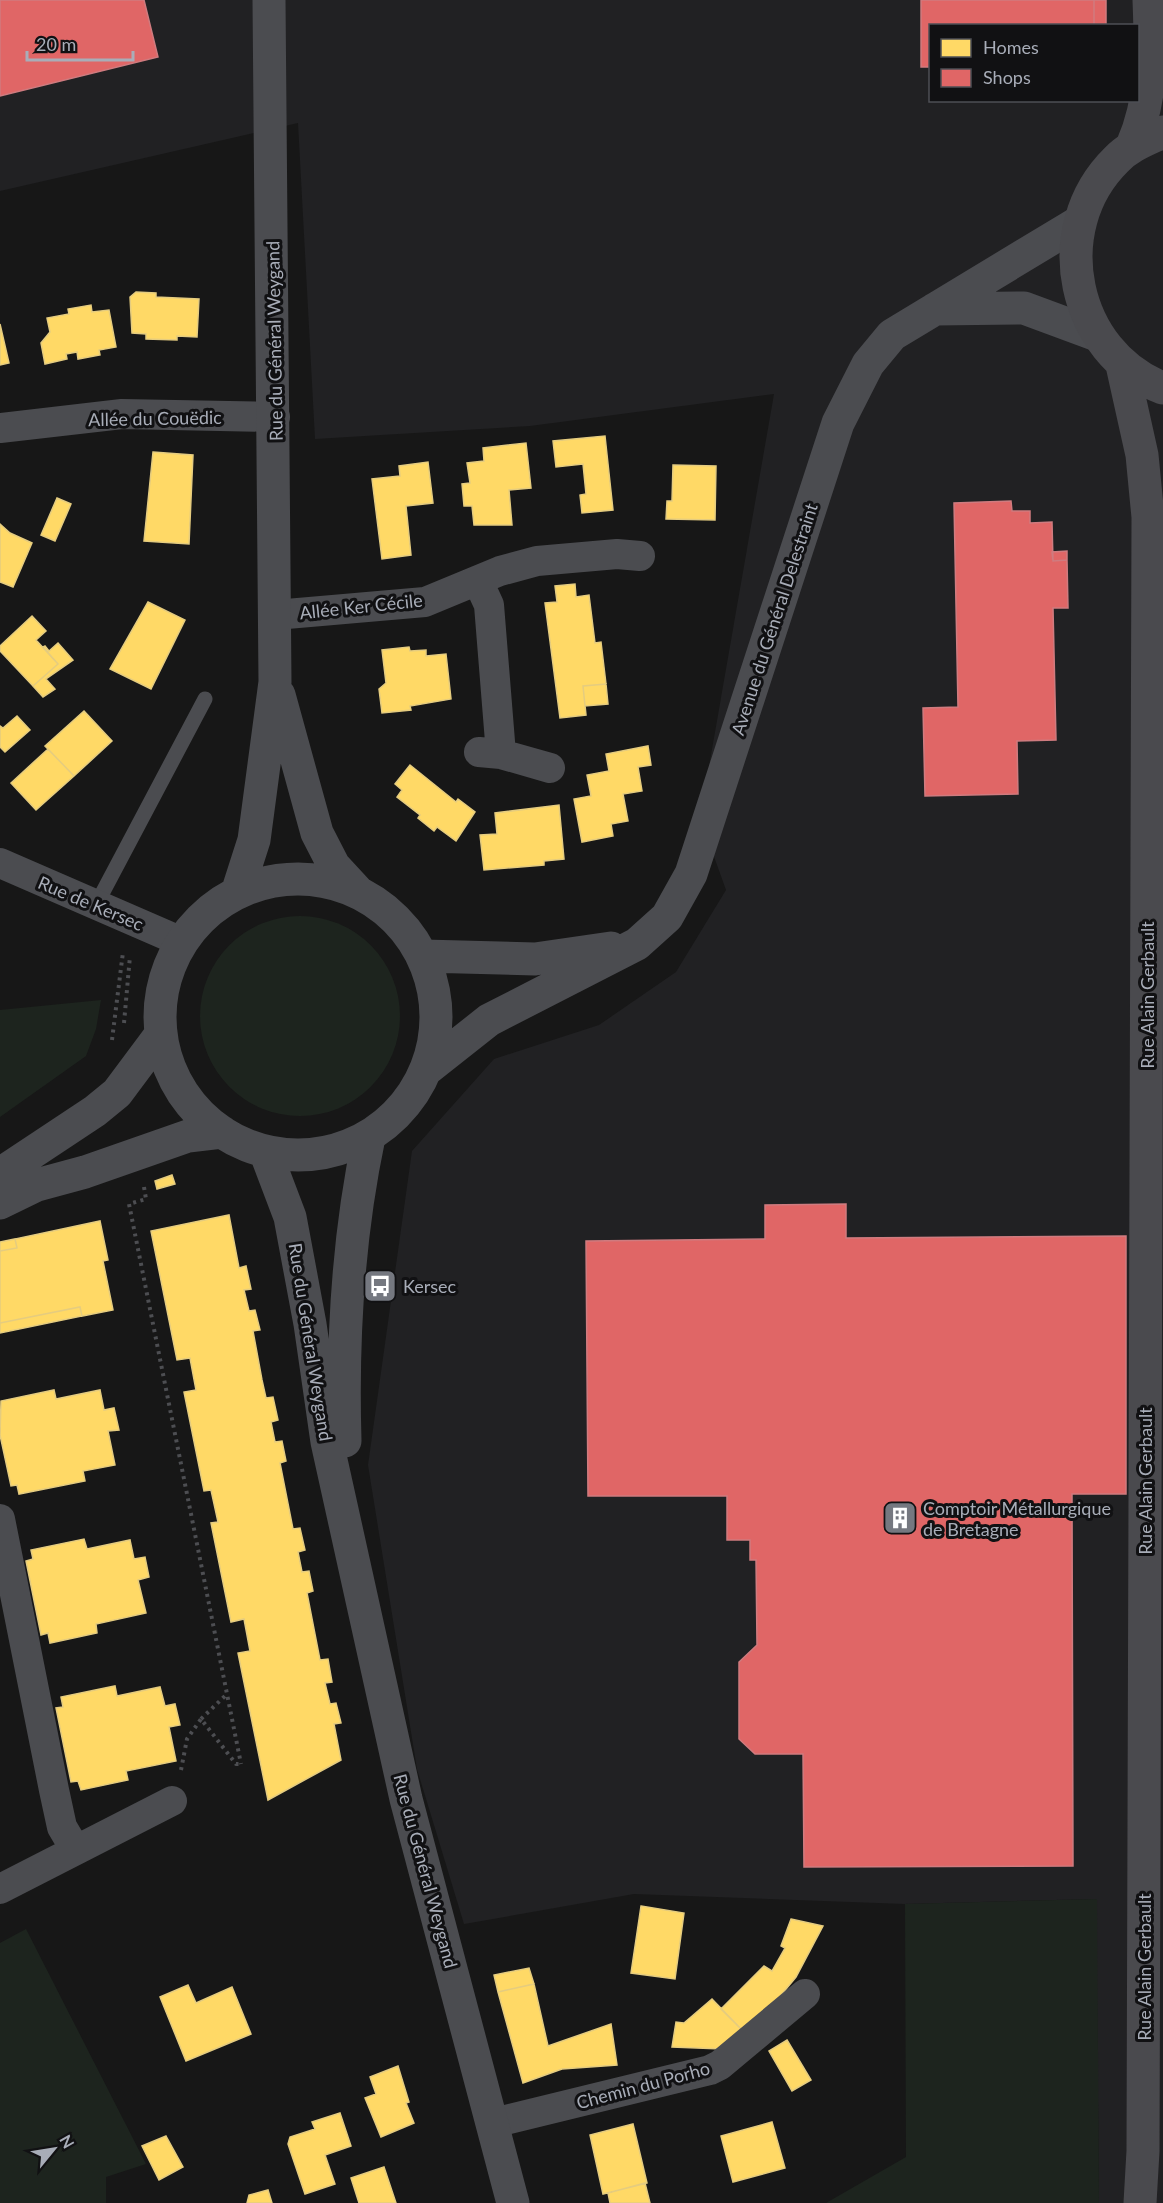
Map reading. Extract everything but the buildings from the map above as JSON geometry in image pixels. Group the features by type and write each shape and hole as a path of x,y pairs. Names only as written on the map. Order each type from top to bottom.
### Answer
{"main road":[{"path":"1132,146 1147,105 1151,68 1149,0"},
{"path":"1163,132 1132,146 1115,160 1093,189 1079,222 1074,261 1080,299 1097,335 1122,364 1149,383 1163,388"},
{"name":"Rue Alain Gerbault","path":"1122,364 1142,455 1148,517 1143,2151 1140,2203"}],"street":[{"name":"Rue du Général Weygand","path":"237,893 254,840 275,682 275,417 269,0"},
{"name":"Avenue du Général Delestraint","path":"427,1069 489,1020 637,944 667,917 691,874 838,423 868,364 892,335 1079,222"},
{"path":"933,309 1024,308 1097,335"},
{"name":"Allée du Couëdic","path":"0,428 122,414 275,417"},
{"name":"Allée Ker Cécile","path":"275,615 425,602 500,571 537,561 617,554 640,556"},
{"path":"478,581 489,605 490,753 550,768"},
{"name":"Rue du Général Weygand","path":"275,682 317,834 334,866 358,892"},
{"name":"Rue de Kersec","path":"0,863 182,942"},
{"path":"297,879 328,882 358,892 396,918 423,956 435,993 436,1031 427,1069 413,1096 393,1119 369,1137 336,1150 300,1156 265,1151 222,1132 200,1113 181,1090 168,1063 161,1034 161,1002 168,971 182,942 215,906 237,893 266,882 297,879"},
{"path":"423,956 535,959 637,944"},
{"path":"0,1174 117,1093 161,1034"},
{"path":"0,1203 37,1185 86,1172 189,1136 222,1132"},
{"name":"Rue du Général Weygand","path":"348,1536 343,1377 356,1198 369,1137"},
{"name":"Rue du Général Weygand","path":"265,1151 290,1217 310,1324 327,1442 406,1799 513,2203"},
{"path":"0,1519 62,1827 75,1849"},
{"path":"0,1889 172,1801"},
{"name":"Chemin du Porho","path":"493,2123 710,2070 805,1994"},
{"name":"Rue Alain Gerbault","path":"1143,2151 1146,2203"}],"lane":[{"path":"96,905 205,699"},
{"name":"Rue Alain Gerbault","path":"1147,810 1157,859 1159,1149 1163,1158"}],"path":[{"path":"124,1031 135,922"},
{"path":"109,1046 116,1014 121,965 135,922"},
{"path":"143,1182 146,1198 129,1204 241,1764 236,1764 201,1719"},
{"path":"172,1801 178,1785 187,1739 201,1719 227,1694"}],"shaded area":[{"path":"0,0 1163,0 1163,2203 1099,2203 1096,1899 905,1904 634,1894 464,1924 417,1769 368,1465 412,1151 494,1059 599,1025 676,972 726,890 697,809 707,778 774,394 530,426 315,439 298,123 0,191"},
{"path":"300,916 319,918 347,928 377,953 392,978 398,997 400,1016 398,1035 388,1063 363,1093 338,1108 319,1114 300,1116 281,1114 253,1104 223,1079 208,1054 202,1035 200,1016 202,997 212,969 237,939 262,924 281,918"},
{"path":"101,1000 96,1029 86,1056 0,1117 0,1010"},
{"path":"1097,1899 1099,2203 826,2203 906,2157 905,1904"},
{"path":"26,1929 146,2164 106,2177 106,2203 0,2203 0,1943"}],"place":[{"name":"Kersec","path":"380,1286"},
{"name":"Comptoir Métallurgique de Bretagne","path":"900,1518"}]}
